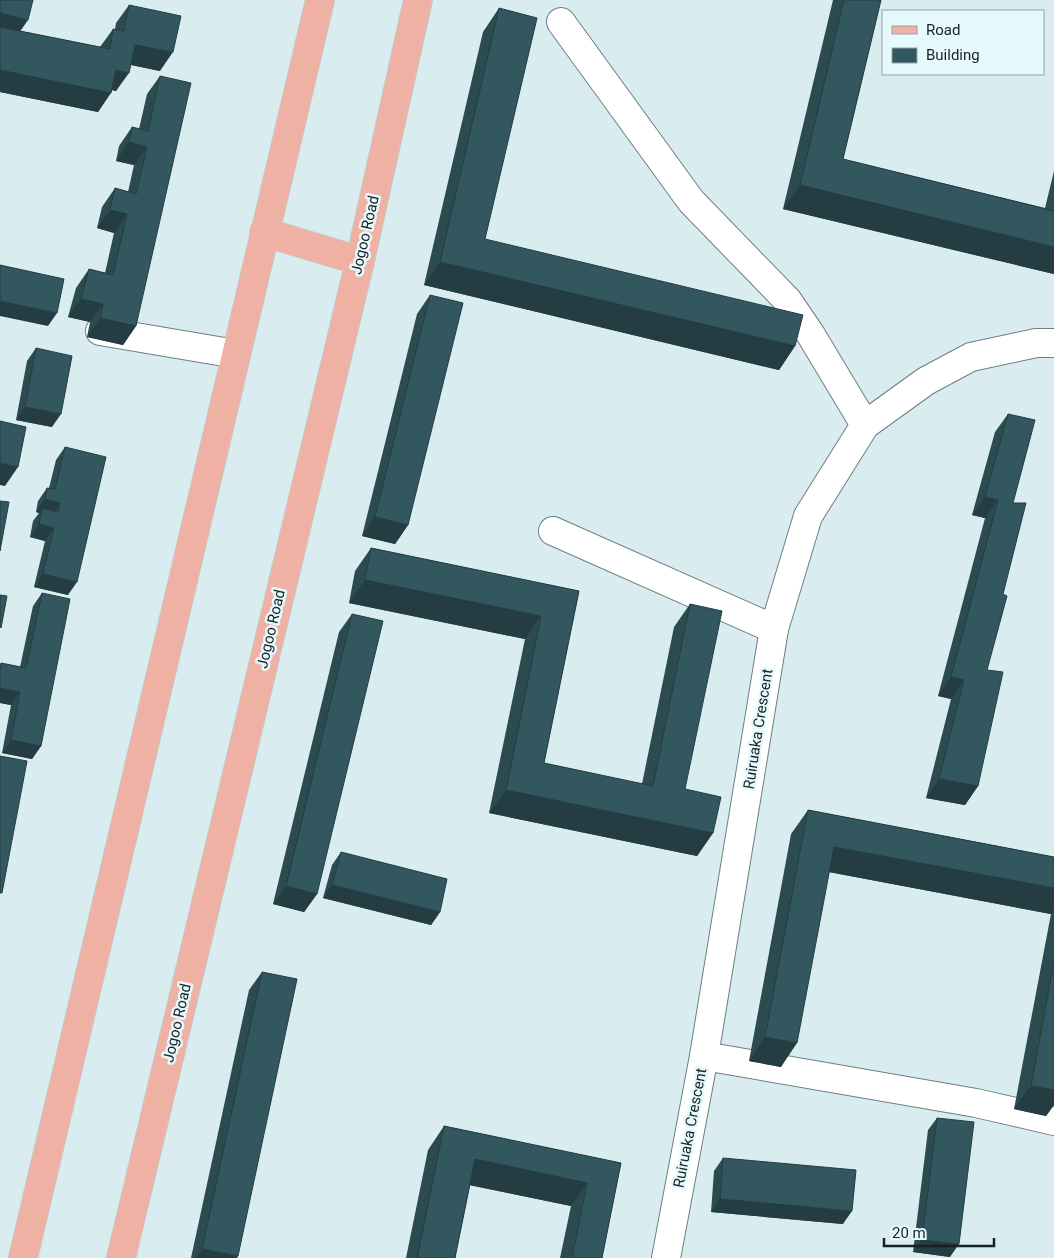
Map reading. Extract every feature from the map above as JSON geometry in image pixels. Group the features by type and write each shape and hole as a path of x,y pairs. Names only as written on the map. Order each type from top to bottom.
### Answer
{"main road":[{"path":"23,1258 320,0"},
{"name":"Jogoo Road","path":"121,1258 360,261 418,0"},
{"path":"264,232 360,261"}],"street":[{"path":"561,22 691,201 788,301 811,335 865,425"},
{"path":"100,331 236,354"},
{"name":"Ruiruaka Crescent","path":"666,1258 704,1056 774,628 808,516 865,425 926,381 970,357 1036,342 1054,343"},
{"path":"553,531 774,628"},
{"path":"704,1056 976,1103 1054,1121"}],"building":[{"path":"0,0 33,0 28,20 0,13"},
{"path":"844,0 881,0 843,159 1054,211 1054,247 800,185"},
{"path":"129,5 181,16 173,52 135,45 129,73 116,70 111,93 0,70 0,27 110,49 113,29 124,31"},
{"path":"499,8 537,18 485,239 803,315 795,346 440,262"},
{"path":"160,76 191,83 136,326 100,318 103,304 81,299 89,269 113,275 127,214 110,210 115,188 136,194 147,147 129,142 132,127 148,131"},
{"path":"0,265 64,279 57,313 0,301"},
{"path":"430,295 463,303 408,525 375,517"},
{"path":"36,348 72,356 61,414 25,407"},
{"path":"1008,414 1035,420 1013,503 1026,503 1003,594 1007,596 987,670 1003,672 978,786 939,779 964,680 951,677 998,500 985,497"},
{"path":"0,421 26,427 18,467 0,463"},
{"path":"65,447 106,457 77,582 43,574 54,528 39,524 42,508 58,512 60,503 45,499 47,488 55,489"},
{"path":"0,501 9,502 0,551"},
{"path":"371,548 579,591 544,763 653,786 690,604 722,611 685,789 721,797 713,833 506,790 541,616 365,580"},
{"path":"42,593 70,599 41,746 11,740 20,692 0,688 0,669 1,663 26,668"},
{"path":"0,595 7,596 1,628 0,627"},
{"path":"352,614 383,621 317,894 286,886"},
{"path":"0,756 27,761 2,893 0,893"},
{"path":"808,810 1054,857 1054,888 834,847 797,1043 765,1037"},
{"path":"341,852 447,879 440,912 332,885"},
{"path":"1054,961 1054,1090 1031,1086"},
{"path":"262,972 297,979 238,1256 202,1249"},
{"path":"937,1118 974,1122 959,1244 922,1240"},
{"path":"444,1126 621,1163 602,1258 572,1258 587,1183 475,1159 455,1258 417,1258"},
{"path":"723,1158 856,1170 852,1211 720,1199"}]}
